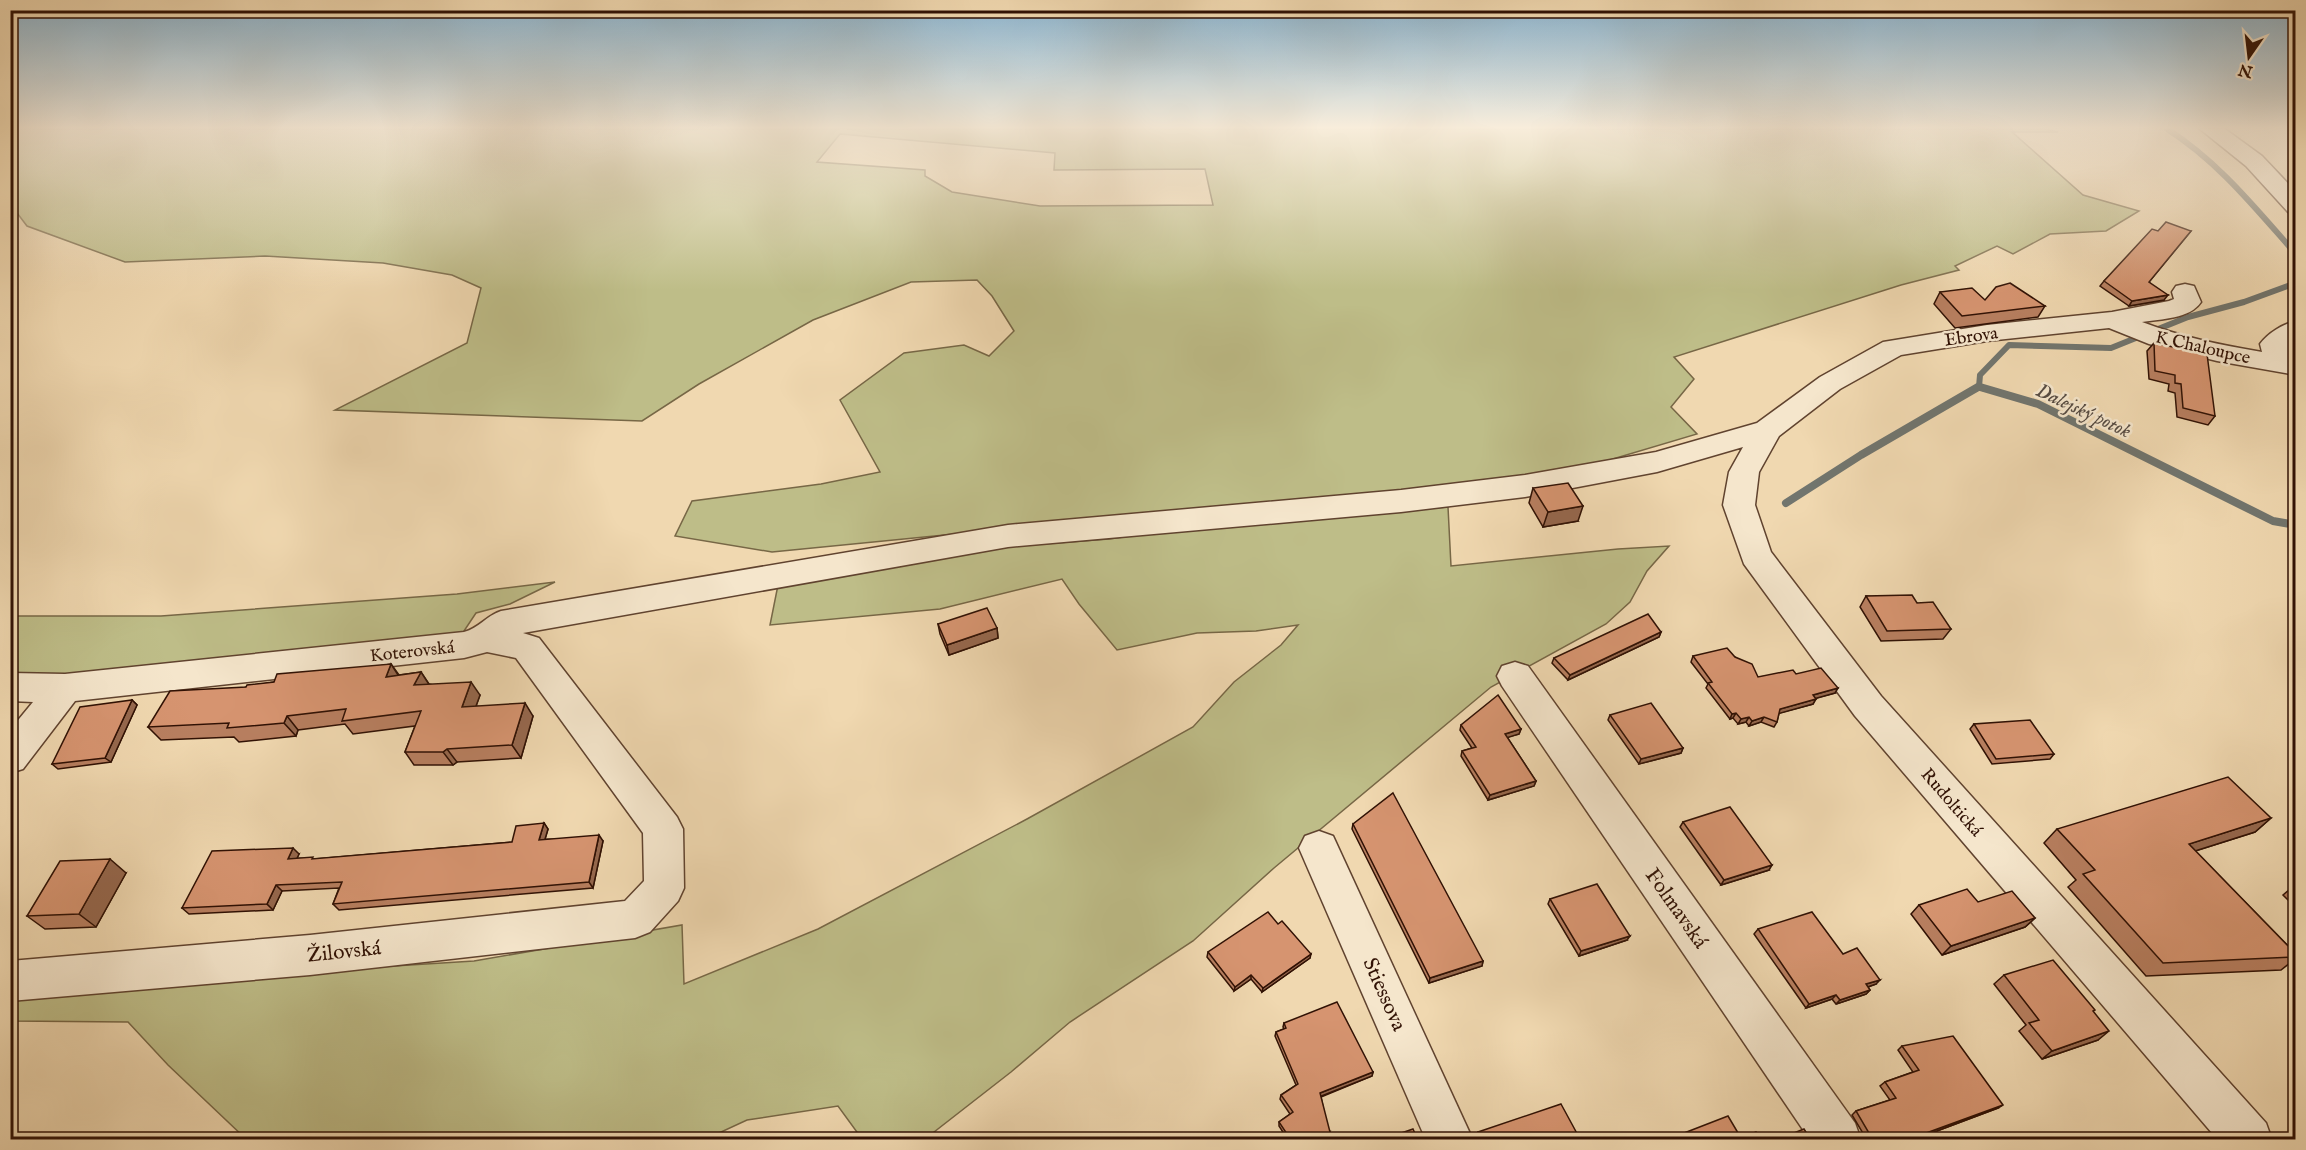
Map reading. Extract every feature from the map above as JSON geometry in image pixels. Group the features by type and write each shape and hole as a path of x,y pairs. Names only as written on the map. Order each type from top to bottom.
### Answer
{"street":[{"path":"2273,183 2295,207"},
{"name":"Ebrova","path":"1767,430 1830,384 1893,348 1987,333 2121,323 2176,308 2188,302 2186,292"},
{"name":"K Chaloupce","path":"2121,323 2159,338 2217,353 2286,364"},
{"path":"2286,364 2274,344 2295,328"},
{"path":"487,639 501,624 889,555 1008,536 1278,513 1525,486 1657,462 1767,430"},
{"name":"Rudoltická","path":"1767,430 1744,472 1739,505 1756,556 1868,706 2249,1140"},
{"name":"Koterovská","path":"10,687 65,688 464,645 487,639 527,646 663,829 664,888"},
{"name":"Folmavská","path":"1515,676 1838,1140"},
{"path":"10,758 65,688"},
{"name":"Stiessova","path":"1319,848 1450,1140"},
{"name":"Žilovská","path":"10,981 310,955 635,919 664,888"}],"shaded area":[{"path":"11,183 936,183 952,192 1040,206 1213,205 1208,183 2069,183 2083,195 2139,211 2106,231 2050,234 2013,254 1997,246 1955,266 1959,270 1901,285 1674,357 1694,379 1671,407 1697,434 1596,464 1442,486 772,552 675,536 692,501 821,484 880,472 840,400 904,353 964,345 989,356 1014,331 992,296 977,280 911,282 813,320 699,384 642,421 335,410 467,343 481,288 452,275 383,263 265,256 125,262 27,226 11,205"},
{"path":"1448,507 1451,566 1669,546 1647,571 1630,602 1606,624 1491,687 1274,868 1193,941 1070,1022 1011,1072 925,1139 862,1139 838,1106 747,1120 706,1139 246,1139 168,1065 128,1022 11,1021 10,990 474,961 682,925 684,984 818,929 1027,819 1193,727 1234,682 1281,645 1298,625 1256,631 1197,633 1117,650 1079,604 1062,579 940,609 770,625 778,585 1003,547 1109,539 1203,526"},
{"path":"555,582 510,604 476,613 458,640 86,678 11,677 11,616 161,616 457,594"}],"building":[{"path":"2166,222 2191,231 2149,282 2168,295 2132,301 2104,281 2152,229 2158,231"},
{"path":"2010,283 2045,306 1962,316 1940,292 1972,288 1985,300 1996,287"},
{"path":"2154,343 2207,354 2215,416 2183,408 2181,384 2175,383 2175,375 2155,371"},
{"path":"1568,483 1583,506 1548,512 1533,488"},
{"path":"1912,595 1917,603 1933,602 1951,629 1887,631 1866,596"},
{"path":"987,608 997,628 947,645 938,624"},
{"path":"1648,614 1661,632 1570,675 1554,658"},
{"path":"1727,648 1735,657 1752,664 1758,677 1793,670 1796,674 1821,668 1838,688 1813,695 1816,699 1780,709 1777,722 1764,717 1752,721 1749,717 1741,719 1736,713 1732,714 1708,683 1712,682 1693,656"},
{"path":"391,664 386,677 421,672 414,685 471,682 462,707 525,703 512,745 447,749 443,752 405,752 421,711 342,721 346,709 287,716 284,723 227,728 229,723 148,727 170,691 246,687 274,682 277,674"},
{"path":"1498,695 1521,729 1505,734 1536,781 1490,795 1462,751 1476,747 1461,725"},
{"path":"132,700 105,758 52,764 80,707"},
{"path":"1651,703 1683,748 1641,759 1610,715"},
{"path":"2030,720 2054,754 1996,759 1974,724"},
{"path":"2228,777 2271,818 2189,844 2295,953 2295,957 2163,963 2083,874 2095,870 2057,829"},
{"path":"1393,793 1483,961 1430,978 1353,824"},
{"path":"1730,807 1772,865 1724,880 1683,822"},
{"path":"544,823 539,840 599,835 589,882 333,904 342,882 276,885 267,904 182,908 212,851 293,848 288,859 313,857 312,859 512,842 516,826"},
{"path":"110,859 79,914 27,916 60,861"},
{"path":"1597,884 1630,936 1581,951 1550,899"},
{"path":"2295,888 2295,897 2289,890"},
{"path":"1967,889 1978,902 2012,891 2035,918 1951,946 1919,905"},
{"path":"1268,912 1278,924 1282,921 1311,954 1263,988 1251,975 1235,987 1208,952"},
{"path":"1812,912 1843,954 1857,948 1880,980 1866,984 1870,990 1840,1000 1836,995 1809,1004 1758,929"},
{"path":"2053,960 2095,1010 2093,1011 2109,1031 2052,1051 2029,1023 2039,1020 2004,975"},
{"path":"1337,1002 1373,1072 1320,1093 1330,1132 1320,1140 1291,1140 1279,1122 1293,1112 1281,1095 1298,1084 1276,1032 1286,1028 1284,1023"},
{"path":"1953,1036 2003,1105 1907,1140 1873,1140 1856,1111 1896,1098 1885,1082 1919,1070 1902,1046"},
{"path":"1561,1104 1580,1139 1482,1140 1478,1132"},
{"path":"1728,1116 1741,1138 1756,1132 1760,1140 1666,1140"},
{"path":"1413,1129 1418,1140 1381,1140"},
{"path":"1804,1129 1811,1140 1776,1140"}],"waterway":[{"name":"Dalejský potok","path":"2231,183 2296,254"},
{"name":"Dalejský potok","path":"1979,387 1980,375 2009,345 2111,348 2188,317 2244,302 2296,283"},
{"path":"1786,503 1861,455 1978,387"},
{"name":"Dalejský potok","path":"1979,387 1986,389"},
{"name":"Dalejský potok","path":"1980,387 2038,404 2273,521 2296,525"}]}
